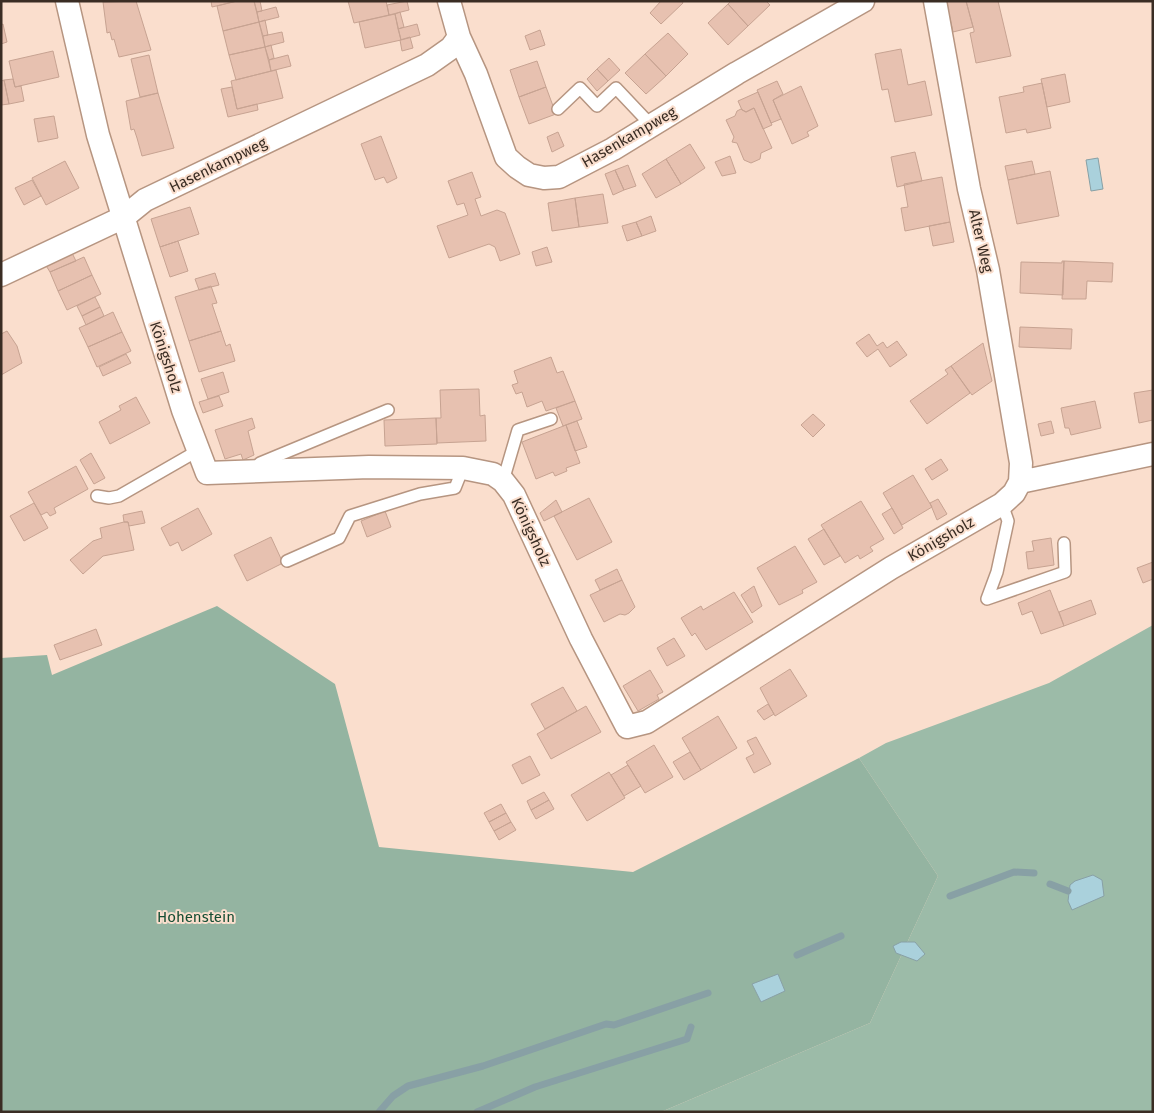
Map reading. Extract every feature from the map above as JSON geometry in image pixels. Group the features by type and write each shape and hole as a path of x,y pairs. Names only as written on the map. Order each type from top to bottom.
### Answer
{"street":[{"name":"Königsholz","path":"67,1 98,135 169,365 207,473 369,467 463,468 485,471 503,481 514,495 581,638 627,727 647,722 891,568 1002,504 1014,493 1020,482"},
{"name":"Hasenkampweg","path":"449,1 459,37 476,74 506,157 529,175 544,178 559,177 652,125 737,73 862,1"},
{"name":"Alter Weg","path":"935,1 969,189 988,270 1021,463 1020,482"},
{"name":"Hasenkampweg","path":"1,275 124,217 145,200 427,64 451,48 459,37"},
{"path":"1020,482 1153,454"}],"lane":[{"path":"558,109 580,88 598,106 616,88 652,125"},
{"path":"253,472 260,463 388,410"},
{"path":"503,481 518,430 551,419"},
{"path":"97,496 110,498 119,496 199,450"},
{"path":"287,561 339,538 350,516 420,494 455,488 463,468"},
{"path":"1002,504 1008,521 997,572 987,599 1065,572 1064,543"}],"green space":[{"name":"Hohenstein","path":"217,606 335,684 379,847 633,872 859,758 938,876 870,1023 661,1112 1,1112 1,658 47,655 52,675"},
{"path":"1153,625 1153,1112 661,1112 870,1023 938,876 859,758 886,743 1049,683"}],"water":[{"path":"1098,158 1103,189 1091,191 1086,160"},
{"path":"1093,875 1102,880 1104,896 1072,910 1068,901 1070,885 1075,881"},
{"path":"901,942 915,942 925,954 917,961 896,953 893,946"},
{"path":"778,974 785,991 761,1002 752,984"}],"building":[{"path":"136,1 151,50 119,57 114,39 112,40 110,32 107,33 103,2"},
{"path":"211,1 237,1 212,7"},
{"path":"237,1 254,1 259,22 223,31 217,6"},
{"path":"254,1 260,1 262,11 257,12"},
{"path":"348,1 386,1 389,15 354,23"},
{"path":"407,1 409,10 389,15 387,5"},
{"path":"661,1 682,1 683,3 661,24 650,13"},
{"path":"731,1 766,1 770,5 748,26 728,4"},
{"path":"946,1 966,1 973,27 953,32"},
{"path":"966,1 998,1 1011,56 976,63 970,33 974,32 974,30"},
{"path":"728,4 748,26 728,45 708,23"},
{"path":"276,7 279,17 259,22 257,12"},
{"path":"400,12 404,27 398,29 395,14"},
{"path":"395,14 401,40 365,48 359,22"},
{"path":"265,20 268,35 263,36 259,22"},
{"path":"259,22 265,47 229,55 223,31"},
{"path":"3,24 7,42 1,44 1,25"},
{"path":"417,24 420,35 401,40 398,29"},
{"path":"540,30 545,45 530,50 525,36"},
{"path":"282,32 284,42 265,47 263,36"},
{"path":"668,33 688,54 666,76 645,54"},
{"path":"410,37 413,48 402,51 400,40"},
{"path":"271,45 274,58 269,60 265,47"},
{"path":"265,47 271,71 236,80 229,55"},
{"path":"901,49 908,85 925,81 932,115 895,122 888,89 882,90 875,54"},
{"path":"53,51 59,77 15,87 9,61"},
{"path":"645,54 666,76 646,94 625,73"},
{"path":"149,55 158,93 140,97 131,59"},
{"path":"288,55 291,66 271,71 269,60"},
{"path":"609,58 620,70 608,81 597,69"},
{"path":"537,61 546,87 519,97 510,70"},
{"path":"597,69 608,81 597,91 587,79"},
{"path":"276,70 283,98 237,109 231,81"},
{"path":"1065,74 1070,102 1047,107 1041,79"},
{"path":"13,79 15,87 21,86 24,101 9,104 4,80"},
{"path":"4,80 9,104 1,105 1,81"},
{"path":"777,81 783,94 773,100 781,119 771,123 757,90"},
{"path":"1042,83 1051,128 1027,133 1026,129 1006,133 999,97 1024,92 1023,87"},
{"path":"801,86 818,126 807,132 809,136 792,144 773,100"},
{"path":"232,87 237,109 257,104 258,110 228,117 221,89"},
{"path":"546,87 556,114 529,124 519,97"},
{"path":"758,92 772,125 763,129 754,108 746,112 742,110 738,101"},
{"path":"158,93 174,148 142,156 134,129 131,130 126,101"},
{"path":"754,108 772,148 761,153 760,159 751,163 744,160 737,143 732,142 734,137 726,120 735,116 737,111 741,109 746,112"},
{"path":"54,116 58,138 38,142 34,119"},
{"path":"558,132 564,146 552,152 547,137"},
{"path":"381,136 397,178 387,183 384,177 375,180 361,144"},
{"path":"690,144 705,168 681,184 666,159"},
{"path":"915,152 922,181 897,187 891,157"},
{"path":"730,156 736,173 722,176 715,162"},
{"path":"666,159 681,184 656,198 642,174"},
{"path":"65,161 79,188 46,205 32,178"},
{"path":"1032,161 1035,174 1008,180 1005,166"},
{"path":"628,165 636,186 624,190 615,170"},
{"path":"615,170 624,190 613,195 605,174"},
{"path":"1050,171 1059,216 1017,224 1008,180"},
{"path":"472,172 481,197 475,199 481,216 497,210 505,213 520,254 500,261 495,247 489,244 449,258 437,226 468,215 464,203 457,205 448,181"},
{"path":"942,177 950,222 905,231 901,208 908,207 904,184"},
{"path":"32,180 41,196 24,205 15,188"},
{"path":"603,194 608,223 579,227 575,198"},
{"path":"575,198 579,227 552,231 548,203"},
{"path":"190,207 199,234 160,247 151,219"},
{"path":"651,216 656,231 642,236 636,222"},
{"path":"636,222 642,236 627,241 622,226"},
{"path":"950,222 954,242 933,246 929,226"},
{"path":"178,241 188,271 170,277 160,247"},
{"path":"547,247 552,262 536,266 532,252"},
{"path":"71,251 76,261 50,272 45,264"},
{"path":"84,257 92,275 58,291 50,272"},
{"path":"1064,261 1063,295 1020,293 1021,262 1062,263"},
{"path":"1064,261 1113,263 1112,282 1087,281 1086,299 1062,299"},
{"path":"215,273 219,285 199,290 195,279"},
{"path":"92,275 101,294 67,310 58,291"},
{"path":"211,286 217,303 212,304 221,331 189,341 175,297"},
{"path":"95,297 100,307 82,316 77,306"},
{"path":"100,307 104,316 86,325 82,316"},
{"path":"113,312 122,332 88,347 79,328"},
{"path":"1020,327 1072,329 1071,349 1019,347"},
{"path":"7,331 17,346 22,363 1,375 1,334"},
{"path":"221,331 226,346 230,344 235,361 199,372 189,341"},
{"path":"122,332 131,351 97,367 88,347"},
{"path":"869,334 877,346 883,342 887,348 897,341 907,355 890,367 878,349 867,357 856,343"},
{"path":"983,343 992,381 972,395 951,366"},
{"path":"126,354 131,363 103,376 99,367"},
{"path":"551,357 557,373 563,371 575,401 546,411 542,401 527,407 522,392 516,394 512,385 518,383 514,371"},
{"path":"951,366 970,393 927,424 910,401 948,374 945,370"},
{"path":"223,372 229,392 208,399 201,379"},
{"path":"479,389 480,416 485,415 486,441 437,443 436,418 441,418 440,390"},
{"path":"1153,390 1153,420 1139,423 1134,393"},
{"path":"219,396 223,406 203,413 199,402"},
{"path":"136,397 150,423 110,444 99,422 121,410 119,406"},
{"path":"575,401 582,419 563,426 556,408"},
{"path":"1095,401 1101,428 1071,435 1069,428 1065,428 1061,408"},
{"path":"813,414 825,425 813,437 801,425"},
{"path":"252,418 255,428 248,431 254,455 243,460 241,454 225,459 215,430"},
{"path":"436,418 437,444 385,446 384,420"},
{"path":"577,421 587,447 575,451 566,425"},
{"path":"1051,421 1054,433 1041,436 1038,424"},
{"path":"566,425 580,463 566,468 567,471 555,476 553,472 536,479 522,442"},
{"path":"91,453 105,478 94,484 80,460"},
{"path":"941,459 948,470 932,480 925,469"},
{"path":"76,466 88,489 54,508 56,513 50,516 47,512 41,515 28,492"},
{"path":"913,475 932,507 902,525 883,493"},
{"path":"589,498 612,542 577,560 554,516"},
{"path":"938,499 947,514 937,520 930,503"},
{"path":"556,500 562,512 544,521 540,513"},
{"path":"861,501 884,539 870,547 873,551 860,559 858,555 845,563 821,525"},
{"path":"34,503 48,528 24,541 10,516"},
{"path":"198,508 212,534 182,551 178,542 170,546 161,528"},
{"path":"892,508 903,528 894,534 882,514"},
{"path":"142,511 145,523 129,526 128,522 124,522 123,515"},
{"path":"385,511 391,527 367,537 361,521"},
{"path":"128,522 134,550 103,556 83,574 70,560 93,541 102,538 100,528"},
{"path":"824,529 840,556 824,565 808,539"},
{"path":"271,537 283,563 247,581 234,555"},
{"path":"1051,538 1054,565 1028,569 1026,552 1034,551 1032,541"},
{"path":"795,546 817,582 802,590 803,593 779,605 757,568"},
{"path":"1153,562 1153,579 1143,583 1137,568"},
{"path":"617,569 622,580 600,590 595,580"},
{"path":"622,580 635,607 625,615 620,614 604,622 590,595"},
{"path":"754,586 762,606 752,613 741,595"},
{"path":"1050,590 1064,626 1041,634 1032,611 1022,615 1018,603"},
{"path":"734,592 753,622 706,650 695,633 692,636 681,618 701,606 703,610"},
{"path":"1091,600 1096,614 1064,626 1059,612"},
{"path":"96,629 102,645 60,660 54,645"},
{"path":"674,638 685,656 667,666 657,648"},
{"path":"790,669 807,696 775,716 760,688"},
{"path":"650,670 663,692 657,695 659,699 638,711 623,686"},
{"path":"563,687 577,711 545,729 531,704"},
{"path":"768,704 774,714 764,720 757,711"},
{"path":"586,706 601,732 551,759 537,734"},
{"path":"718,716 737,748 701,770 682,738"},
{"path":"756,737 771,764 754,773 746,758 754,754 747,741"},
{"path":"654,745 673,777 645,793 626,762"},
{"path":"690,752 701,770 684,780 673,762"},
{"path":"530,756 540,775 522,784 512,765"},
{"path":"628,765 641,786 624,796 611,775"},
{"path":"609,772 625,798 587,821 571,795"},
{"path":"544,792 549,800 531,810 527,801"},
{"path":"549,800 554,809 536,819 531,810"},
{"path":"501,804 506,813 489,822 484,813"},
{"path":"506,813 511,822 494,831 489,822"},
{"path":"511,822 516,830 499,840 494,831"}],"waterway":[{"path":"950,896 1014,872 1034,873"},
{"path":"1050,884 1068,891"},
{"path":"797,955 841,936"},
{"path":"379,1112 393,1096 408,1086 483,1066 606,1024 614,1025 708,993"},
{"path":"477,1112 535,1087 687,1039 691,1027"}]}
